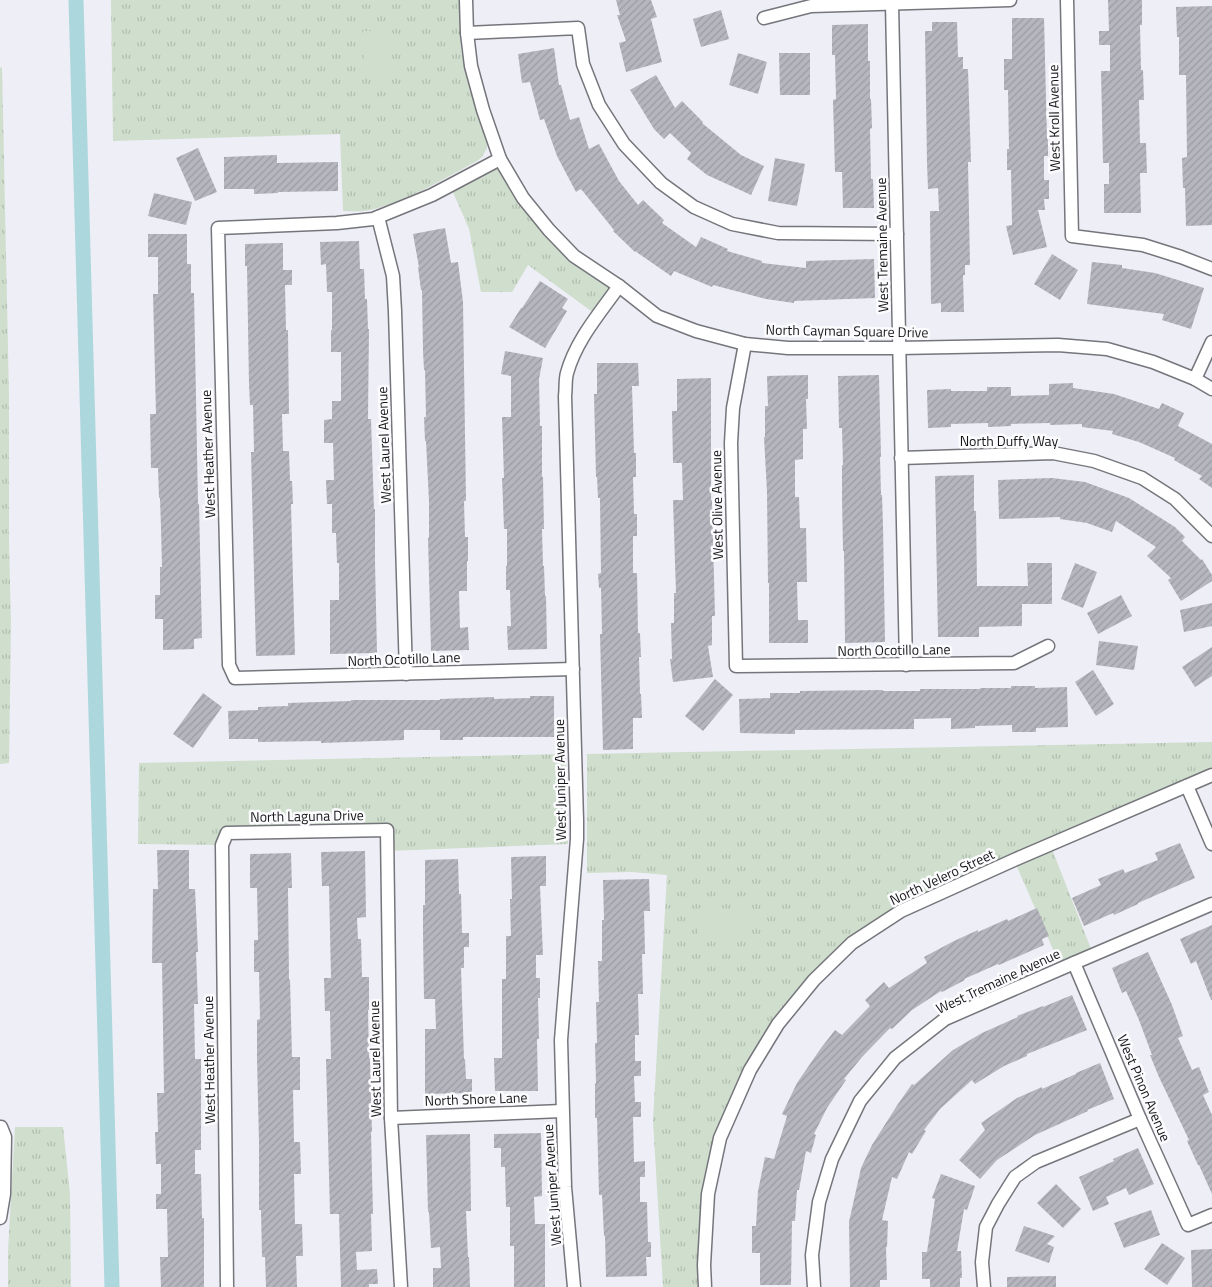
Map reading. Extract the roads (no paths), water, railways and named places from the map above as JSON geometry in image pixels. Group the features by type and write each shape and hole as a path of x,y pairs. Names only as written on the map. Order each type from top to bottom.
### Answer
{"street":[{"name":"North Cayman Square Drive","path":"466,0 470,66 500,159 524,198 549,230 574,256 619,286 656,316 696,332 745,344 788,348 1058,345 1107,349 1153,362 1196,380 1212,389"},
{"path":"764,18 811,6 1010,0"},
{"name":"West Kroll Avenue","path":"1066,0 1072,236 1143,245 1212,269"},
{"name":"West Tremaine Avenue","path":"892,4 906,665"},
{"path":"467,33 578,28 583,64 599,105 624,144 661,182 694,207 732,224 778,233 897,234"},
{"path":"378,217 432,195 500,159"},
{"name":"West Heather Avenue","path":"235,678 229,665 218,228 338,223 378,217"},
{"name":"West Laurel Avenue","path":"378,217 393,276 406,674"},
{"name":"West Juniper Avenue","path":"574,1287 565,1187 561,1040 577,839 566,396 567,374 585,333 619,286"},
{"path":"1196,380 1212,342"},
{"name":"West Olive Avenue","path":"736,666 731,442 733,408 745,344"},
{"name":"North Duffy Way","path":"901,458 1053,453 1094,461 1142,478 1175,499 1212,536"},
{"name":"North Ocotillo Lane","path":"736,666 1014,663 1048,646"},
{"name":"North Ocotillo Lane","path":"235,678 574,669"},
{"name":"North Velero Street","path":"706,1287 704,1265 708,1194 720,1138 750,1070 778,1024 814,980 852,943 901,911 1014,860 1212,776"},
{"path":"1187,786 1212,844"},
{"name":"West Laurel Avenue","path":"387,830 391,1118 401,1287"},
{"name":"North Laguna Drive","path":"227,833 387,830"},
{"name":"West Heather Avenue","path":"227,833 222,845 227,1287"},
{"name":"West Tremaine Avenue","path":"814,1287 812,1255 819,1202 832,1159 860,1101 895,1058 945,1019 1212,904"},
{"name":"West Pinon Avenue","path":"1074,962 1140,1119 1188,1225 1212,1215"},
{"name":"North Shore Lane","path":"391,1118 562,1111"},
{"path":"984,1287 982,1262 986,1227 1015,1177 1036,1162 1140,1119"},
{"path":"0,1218 4,1194 6,1138 1,1127"}],"waterway":[{"path":"76,0 112,1287"}]}
